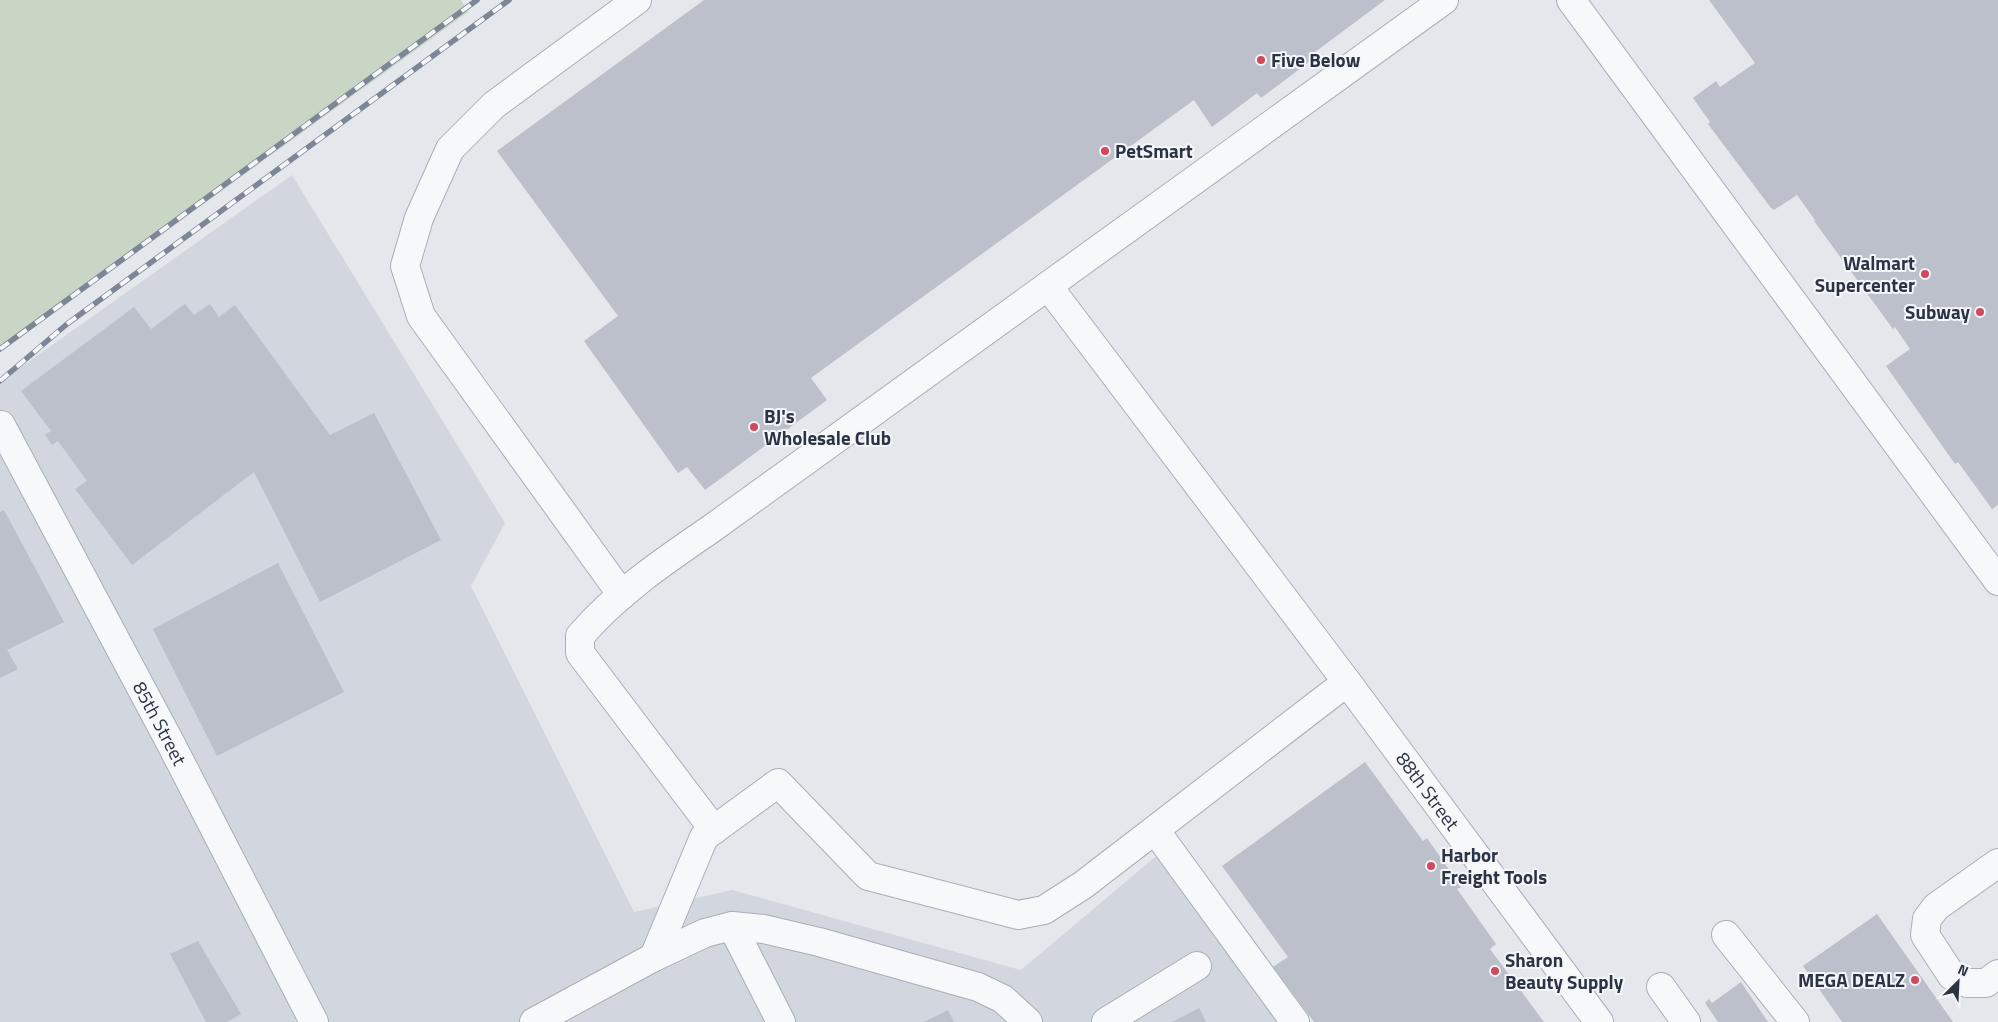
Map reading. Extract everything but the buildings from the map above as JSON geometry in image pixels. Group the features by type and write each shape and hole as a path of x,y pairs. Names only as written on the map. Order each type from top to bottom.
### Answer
{"street":[{"path":"622,596 421,316 406,266 419,218 450,149 494,105 638,0"},
{"path":"714,830 580,653 580,636 592,622 645,575 711,530 1444,0"},
{"path":"1571,0 1998,581"},
{"name":"88th Street","path":"1048,286 1348,682 1599,1022"},
{"name":"85th Street","path":"2,425 171,744 314,1022"},
{"path":"654,957 704,837 778,783 868,876 1018,915 1044,910 1083,885 1348,682"},
{"path":"1155,830 1295,1022"},
{"path":"1998,863 1936,907 1927,919 1925,935 1952,976 1967,983 1986,983 1998,974"},
{"path":"732,926 781,1022"},
{"path":"534,1022 654,957 705,933 732,926 764,929 819,942 978,987 1002,999 1028,1022"},
{"path":"1726,935 1795,1022"},
{"path":"1106,1022 1197,966"},
{"path":"1661,987 1686,1022"}],"shaded area":[{"path":"292,175 505,523 471,586 634,912 732,890 1021,970 1161,852 1285,1022 0,1022 0,382"}],"green space":[{"path":"0,0 461,0 468,12 0,352"}],"railway":[{"path":"0,349 477,0"},
{"path":"0,381 67,324 509,0"}],"place":[{"name":"Five Below","path":"1261,60"},
{"name":"PetSmart","path":"1105,151"},
{"name":"Walmart Supercenter","path":"1925,274"},
{"name":"Subway","path":"1980,312"},
{"name":"BJ's Wholesale Club","path":"754,427"},
{"name":"Harbor Freight Tools","path":"1431,866"},
{"name":"Sharon Beauty Supply","path":"1495,971"},
{"name":"MEGA DEALZ","path":"1915,980"}]}
